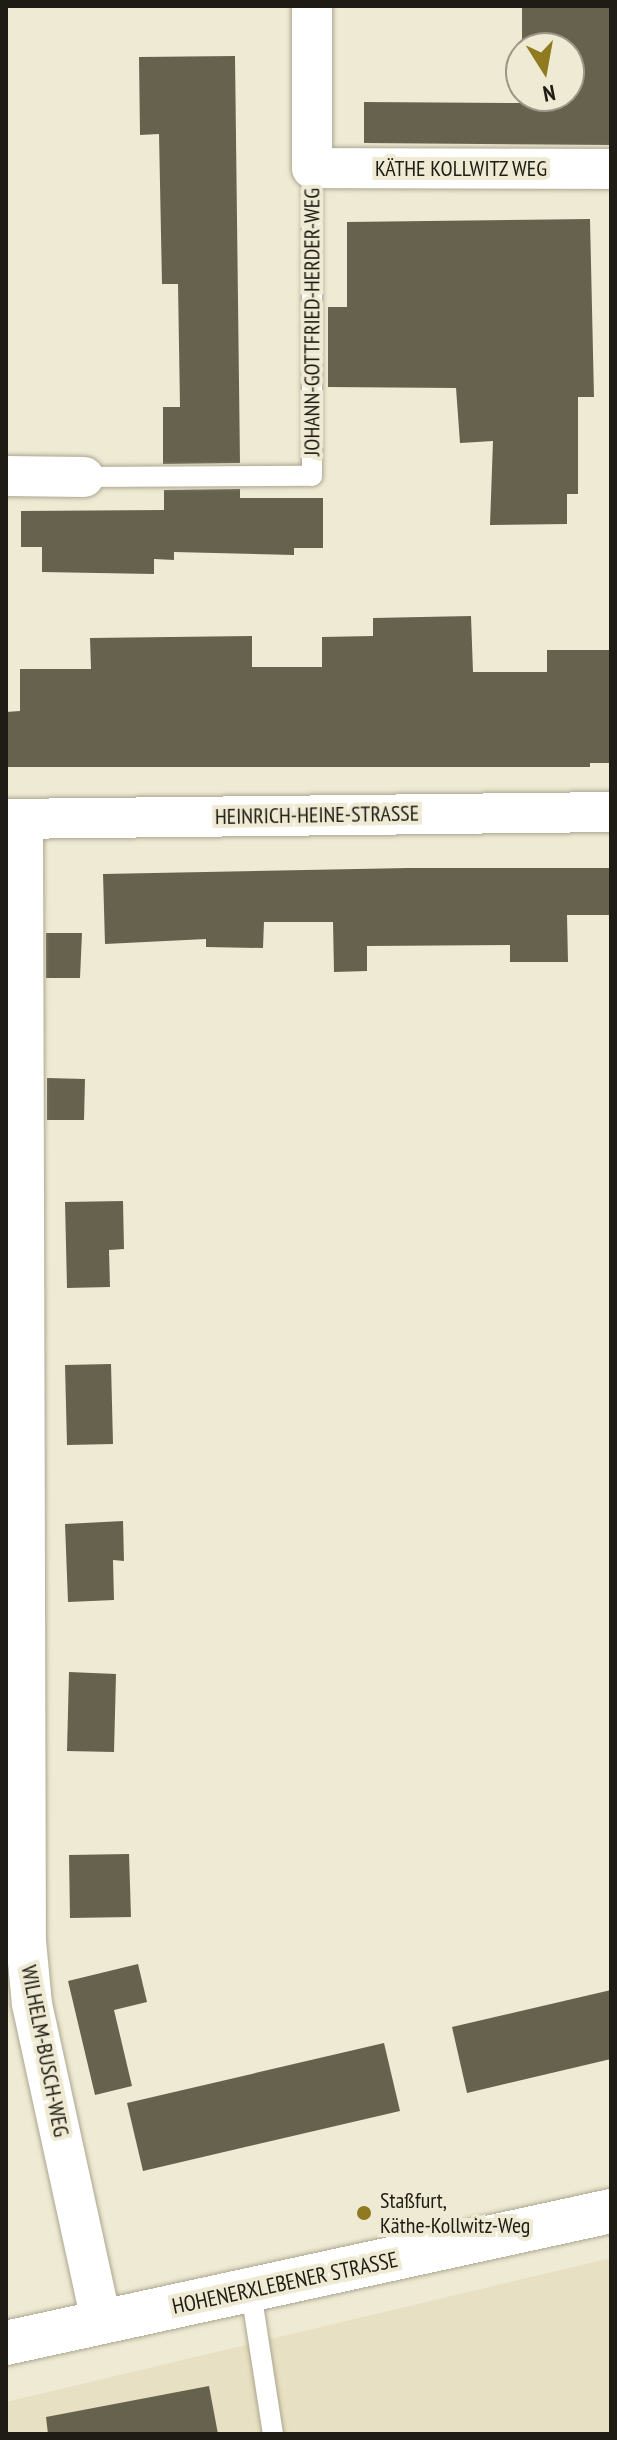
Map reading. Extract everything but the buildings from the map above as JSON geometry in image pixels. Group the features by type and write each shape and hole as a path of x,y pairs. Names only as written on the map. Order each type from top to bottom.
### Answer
{"main road":[{"name":"HOHENERXLEBENER STRASSE","path":"6,2343 611,2211"}],"street":[{"name":"JOHANN-GOTTFRIED-HERDER-WEG","path":"312,6 312,168"},
{"name":"KÄTHE KOLLWITZ WEG","path":"312,168 611,169"},
{"name":"JOHANN-GOTTFRIED-HERDER-WEG","path":"6,476 84,477"},
{"name":"HEINRICH-HEINE-STRASSE","path":"14,819 611,812"},
{"name":"WILHELM-BUSCH-WEG","path":"14,819 26,1941 32,2004 101,2320"}],"lane":[{"name":"JOHANN-GOTTFRIED-HERDER-WEG","path":"84,477 312,476 312,168"},
{"path":"251,2292 273,2434"}],"shaded area":[{"path":"611,2258 611,2434 6,2434 6,2402"}],"place":[{"name":"Staßfurt, Käthe-Kollwitz-Weg","path":"364,2213"}]}
